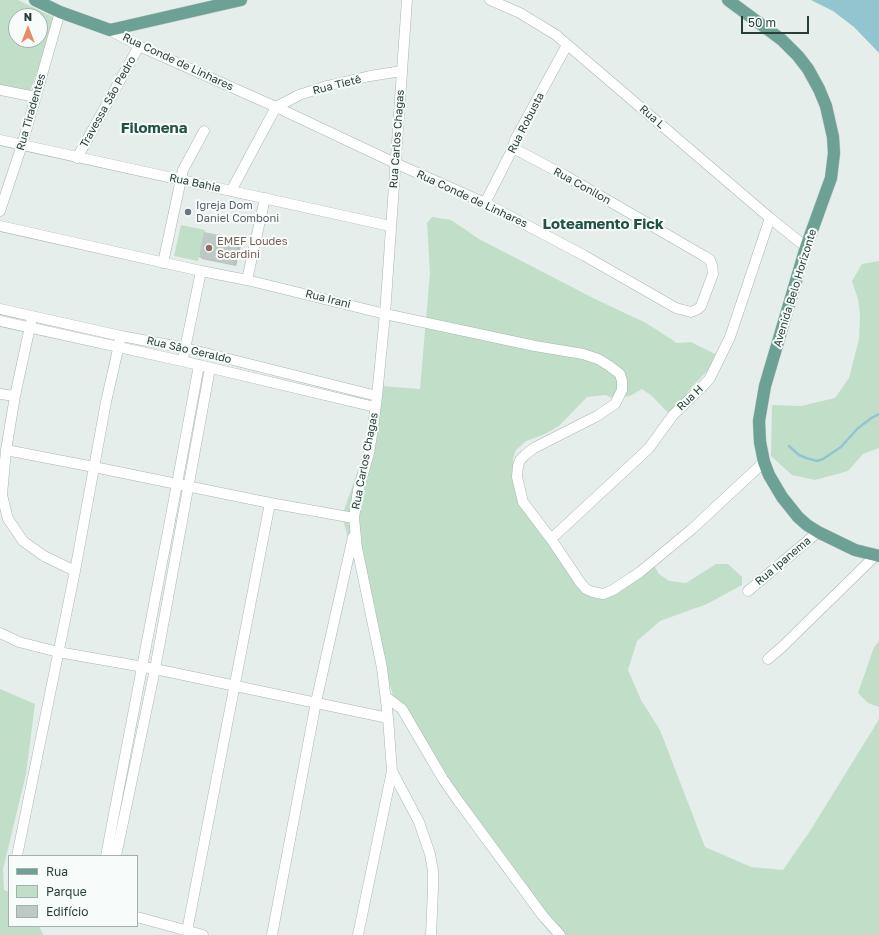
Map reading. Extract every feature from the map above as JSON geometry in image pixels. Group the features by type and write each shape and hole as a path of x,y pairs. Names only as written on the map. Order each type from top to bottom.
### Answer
{"main road":[{"path":"35,0 60,12 110,30 241,0"},
{"name":"Avenida Belo Horizonte","path":"728,0 782,40 798,56 820,89 826,106 833,137 833,166 828,189 806,247 765,386 760,408 760,442 764,462 769,475 782,497 798,517 818,532 854,550 877,556"}],"street":[{"name":"Rua Carlos Chagas","path":"406,0 385,314 377,396 369,453 358,490 354,530 382,668 392,771 419,822 430,854 434,889 431,935"},
{"name":"Rua L","path":"490,0 520,13 542,26 567,45 806,247"},
{"name":"Rua Tiradentes","path":"0,211 22,145 60,12"},
{"name":"Rua Conde de Linhares","path":"110,30 139,46 486,203 585,256 676,308"},
{"name":"Rua Robusta","path":"486,203 513,148 515,140 567,45"},
{"name":"Travessa São Pedro","path":"77,158 139,46"},
{"name":"Rua Tietê","path":"276,107 299,95 327,86 370,76 402,71"},
{"path":"0,90 36,97"},
{"path":"231,190 276,107"},
{"path":"163,263 183,170 204,131"},
{"name":"Rua Bahia","path":"0,140 390,226"},
{"name":"Rua Conilon","path":"513,148 573,180 710,260 713,274 701,306 691,312 676,308"},
{"path":"247,280 265,198"},
{"name":"Rua H","path":"551,539 649,448 673,415 710,378 730,337 770,218"},
{"name":"Rua Irani","path":"0,226 163,263 247,280 385,314 536,346 583,354 598,359 615,369 620,374 622,390 615,404 597,416 534,448 520,460 518,466 517,476 523,502 551,539"},
{"path":"182,361 201,271"},
{"name":"Rua São Geraldo","path":"0,309 121,336 185,348 377,396"},
{"path":"32,316 15,396 6,450 2,495 8,519 23,542 44,556 75,571"},
{"name":"Rua São Geraldo","path":"0,321 182,361 375,407"},
{"path":"17,855 121,336"},
{"path":"106,855 199,365"},
{"path":"116,855 154,669 210,368"},
{"path":"0,394 15,396"},
{"path":"6,450 270,503 354,518"},
{"path":"551,539 586,589 598,594 613,590 640,572 692,529 764,462"},
{"path":"187,931 270,503"},
{"path":"272,935 316,702 354,530"},
{"name":"Rua Ipanema","path":"748,591 818,532"},
{"path":"768,659 877,556"},
{"path":"0,633 19,642 58,652 154,669 388,718"},
{"path":"386,697 402,709 443,779 543,916 560,935"},
{"path":"358,935 392,771"},
{"path":"138,917 203,935"}],"green space":[{"path":"0,0 18,0 34,8 8,8 8,48 46,48 30,91 0,85"},
{"path":"48,15 57,19 48,43"},
{"path":"432,217 451,220 479,239 595,299 646,323 677,343 691,342 715,354 716,353 709,369 691,388 670,415 652,396 642,389 630,396 615,399 605,395 587,397 559,426 545,434 526,441 516,450 513,458 513,474 524,503 585,590 599,593 614,587 631,571 653,563 659,574 669,581 686,583 716,564 728,564 742,577 742,585 707,604 660,621 637,641 628,670 641,700 660,730 705,847 751,867 783,870 810,831 878,721 879,717 879,935 553,935 548,931 496,862 454,801 409,726 398,713 342,516 369,439 379,421 382,386 420,389 430,273 427,223"},
{"path":"181,225 205,230 198,261 174,256"},
{"path":"879,261 879,448 863,454 848,471 815,480 792,475 771,456 772,405 801,406 835,398 849,378 859,339 860,315 858,299 852,281 862,264"},
{"path":"879,641 879,707 868,703 858,693 874,647"},
{"path":"0,689 35,704 26,774 3,869 4,890 8,892 8,927 39,927 43,935 0,935"}],"water":[{"path":"811,0 879,0 879,53 854,27 833,11"}],"building":[{"path":"204,232 240,239 234,265 199,257"}],"waterway":[{"path":"789,446 799,455 806,458 817,461 823,459 841,447 858,428 879,414"}],"place":[{"name":"Igreja Dom Daniel Comboni","path":"188,212"},
{"name":"EMEF Loudes Scardini","path":"209,248"}],"district":[{"name":"Filomena","path":"154,128"},
{"name":"Loteamento Fick","path":"603,224"}]}
